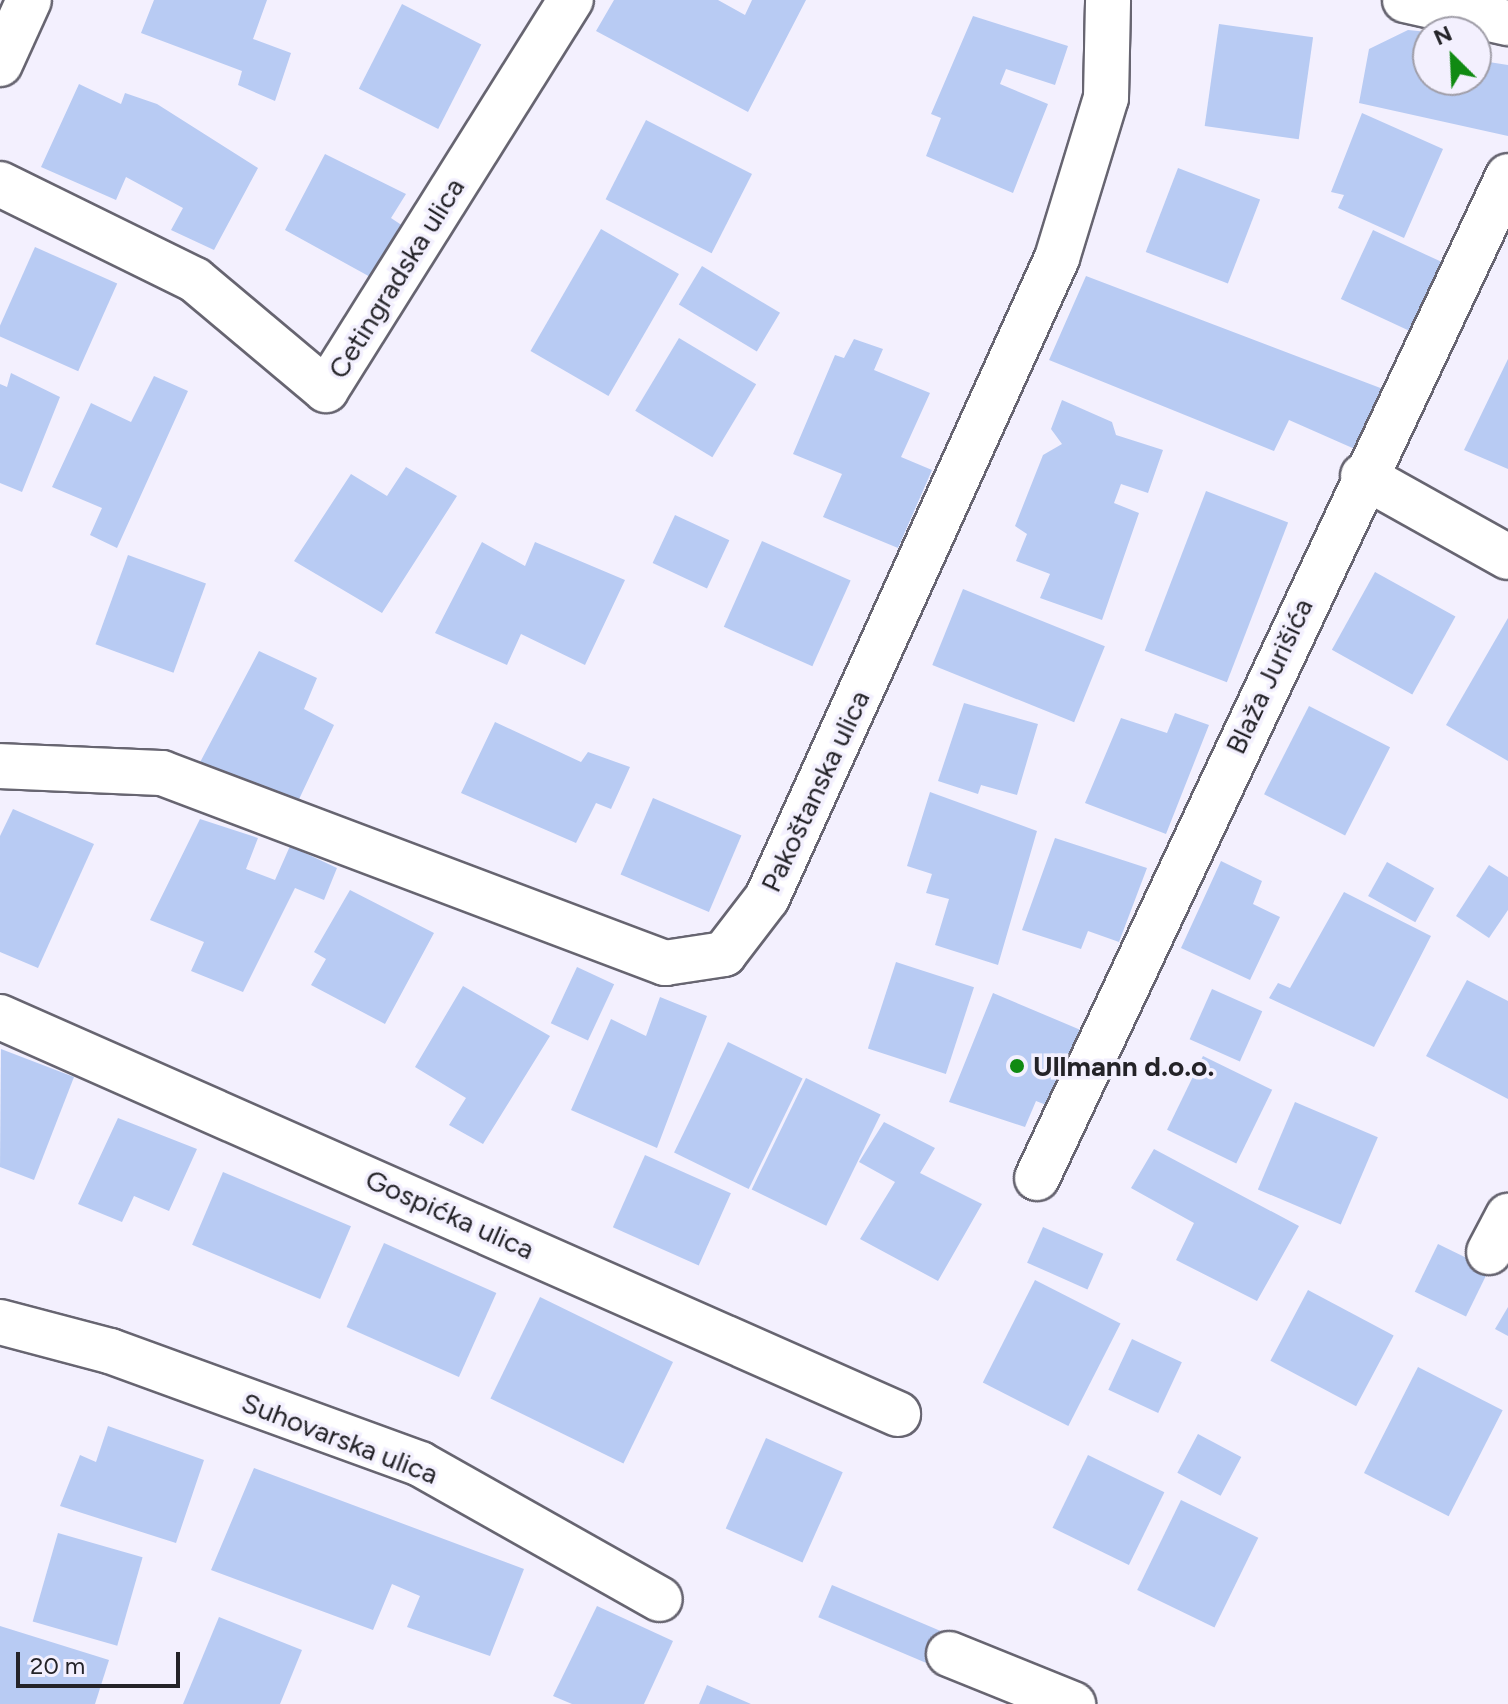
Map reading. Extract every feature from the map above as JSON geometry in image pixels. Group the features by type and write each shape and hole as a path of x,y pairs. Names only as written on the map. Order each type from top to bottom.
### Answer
{"street":[{"path":"0,64 29,0"},
{"name":"Cetingradska ulica","path":"0,184 195,280 326,390 571,0"},
{"name":"Pakoštanska ulica","path":"0,766 162,773 665,963 724,954 767,898 1057,258 1106,98 1108,0"},
{"path":"1405,0 1508,23"},
{"name":"Blaža Jurišića","path":"1037,1178 1363,476 1508,176"},
{"path":"1363,476 1508,557"},
{"name":"Gospićka ulica","path":"0,1017 898,1414"},
{"name":"Suhovarska ulica","path":"0,1322 110,1351 420,1464 660,1599"},
{"path":"949,1654 1073,1704"}],"building":[{"path":"154,0 267,0 253,39 291,53 275,101 238,85 242,71 141,33"},
{"path":"614,0 718,0 745,15 752,0 806,0 748,112 596,31"},
{"path":"402,4 481,44 438,129 359,89"},
{"path":"973,16 1068,46 1055,85 1006,69 1000,84 1048,104 1013,193 926,156 941,118 931,114"},
{"path":"1219,24 1313,37 1299,139 1205,126"},
{"path":"1412,30 1412,96 1492,96 1492,62 1508,65 1508,136 1359,103 1369,49"},
{"path":"79,84 121,104 125,93 157,104 258,168 214,250 171,230 183,208 126,177 116,200 41,167"},
{"path":"1362,113 1443,149 1404,238 1338,208 1344,195 1331,192"},
{"path":"646,120 752,174 712,253 606,199"},
{"path":"325,154 406,194 391,218 415,234 383,284 285,230"},
{"path":"1178,168 1260,200 1228,284 1146,252"},
{"path":"601,229 679,274 608,396 530,351"},
{"path":"1373,230 1442,262 1410,331 1341,299"},
{"path":"35,247 117,284 78,371 0,337 0,326"},
{"path":"702,266 780,313 757,351 679,305"},
{"path":"1086,276 1383,389 1357,450 1289,420 1274,451 1049,360"},
{"path":"679,338 756,384 712,457 635,411"},
{"path":"854,339 883,349 874,370 930,393 901,457 932,470 898,548 823,517 842,474 793,454 835,355 844,358"},
{"path":"1508,359 1508,469 1464,450"},
{"path":"11,373 60,397 22,492 0,483 0,384 7,387"},
{"path":"154,376 188,391 117,548 90,535 102,508 52,487 91,403 131,422"},
{"path":"1062,400 1112,422 1116,435 1163,450 1148,493 1121,484 1114,503 1139,513 1102,620 1040,598 1050,574 1016,561 1027,534 1015,526 1043,455 1062,444 1051,429"},
{"path":"406,467 457,496 382,613 294,561 351,474 387,496"},
{"path":"1206,491 1288,523 1227,682 1145,651"},
{"path":"675,515 729,540 707,588 653,563"},
{"path":"762,541 851,580 812,666 724,627"},
{"path":"482,542 525,566 535,542 625,580 585,665 521,634 507,665 435,633"},
{"path":"128,555 206,583 174,673 96,644"},
{"path":"1375,572 1455,617 1412,694 1332,650"},
{"path":"963,589 1105,646 1074,722 932,665"},
{"path":"1508,618 1508,761 1446,725"},
{"path":"259,651 317,678 304,709 334,725 293,812 197,768"},
{"path":"964,703 1038,724 1017,795 981,785 978,794 938,781"},
{"path":"1309,706 1390,747 1345,836 1264,794"},
{"path":"1175,713 1209,725 1166,834 1085,803 1121,718 1167,733"},
{"path":"495,722 581,762 588,752 630,767 611,809 596,803 576,843 461,793"},
{"path":"930,792 1037,831 998,965 935,945 949,899 926,893 932,874 907,866"},
{"path":"653,798 741,836 709,912 621,874"},
{"path":"13,809 94,844 38,968 0,952 0,836"},
{"path":"200,819 258,838 246,869 275,880 290,846 337,868 324,900 295,888 243,992 191,971 204,942 150,920"},
{"path":"1055,838 1147,868 1119,942 1088,931 1081,949 1022,930"},
{"path":"1221,861 1262,881 1253,904 1280,917 1250,980 1181,948"},
{"path":"1387,862 1434,888 1415,922 1368,896"},
{"path":"1489,865 1508,877 1508,910 1489,938 1456,916"},
{"path":"350,890 434,933 385,1024 311,985 326,959 314,952"},
{"path":"1344,892 1431,936 1374,1047 1269,998 1278,983 1290,988"},
{"path":"896,962 974,987 946,1074 868,1049"},
{"path":"577,967 614,984 588,1041 551,1023"},
{"path":"1467,980 1508,1001 1508,1099 1426,1056"},
{"path":"463,986 550,1036 483,1144 449,1125 466,1098 415,1067"},
{"path":"1212,989 1262,1011 1240,1062 1190,1039"},
{"name":"Ullmann d.o.o.","path":"993,993 1083,1031 1054,1108 1036,1101 1025,1127 949,1102"},
{"path":"660,997 707,1016 657,1148 571,1110 611,1019 646,1036"},
{"path":"728,1042 803,1078 749,1189 674,1153"},
{"path":"1,1049 74,1077 34,1180 0,1167"},
{"path":"1203,1056 1272,1090 1236,1163 1167,1130"},
{"path":"806,1078 881,1114 826,1226 752,1189"},
{"path":"1295,1102 1378,1137 1341,1225 1258,1189"},
{"path":"118,1118 197,1149 169,1211 134,1196 122,1222 78,1204"},
{"path":"884,1122 935,1148 920,1173 982,1204 938,1281 860,1239 895,1182 859,1162"},
{"path":"1154,1149 1299,1226 1257,1301 1176,1260 1194,1223 1131,1188"},
{"path":"645,1155 731,1193 699,1265 613,1227"},
{"path":"223,1172 351,1226 320,1299 192,1245"},
{"path":"1043,1227 1103,1254 1087,1289 1027,1263"},
{"path":"384,1243 496,1293 459,1377 347,1327"},
{"path":"1438,1244 1489,1269 1466,1317 1415,1292"},
{"path":"1035,1280 1121,1324 1068,1426 983,1382"},
{"path":"1308,1290 1394,1336 1356,1406 1270,1361"},
{"path":"540,1297 673,1362 623,1463 490,1399"},
{"path":"1508,1307 1508,1336 1495,1329"},
{"path":"1132,1339 1182,1362 1158,1413 1108,1390"},
{"path":"1418,1367 1503,1410 1449,1516 1364,1473"},
{"path":"108,1426 204,1460 176,1543 60,1506 80,1455 96,1462"},
{"path":"1198,1434 1241,1457 1221,1496 1177,1473"},
{"path":"766,1438 843,1472 802,1563 726,1528"},
{"path":"1088,1455 1164,1492 1129,1565 1052,1528"},
{"path":"254,1468 524,1569 490,1656 407,1627 420,1596 392,1584 373,1630 211,1570"},
{"path":"1181,1500 1258,1538 1214,1628 1137,1590"},
{"path":"58,1533 143,1557 117,1646 33,1621"},
{"path":"832,1585 949,1635 935,1667 818,1617"},
{"path":"597,1606 673,1641 644,1704 572,1704 553,1696"},
{"path":"219,1617 302,1650 280,1704 183,1704"},
{"path":"0,1626 109,1660 95,1704 0,1704"},
{"path":"707,1685 751,1704 699,1704"}],"place":[{"name":"Ullmann d.o.o.","path":"1017,1066"}]}
